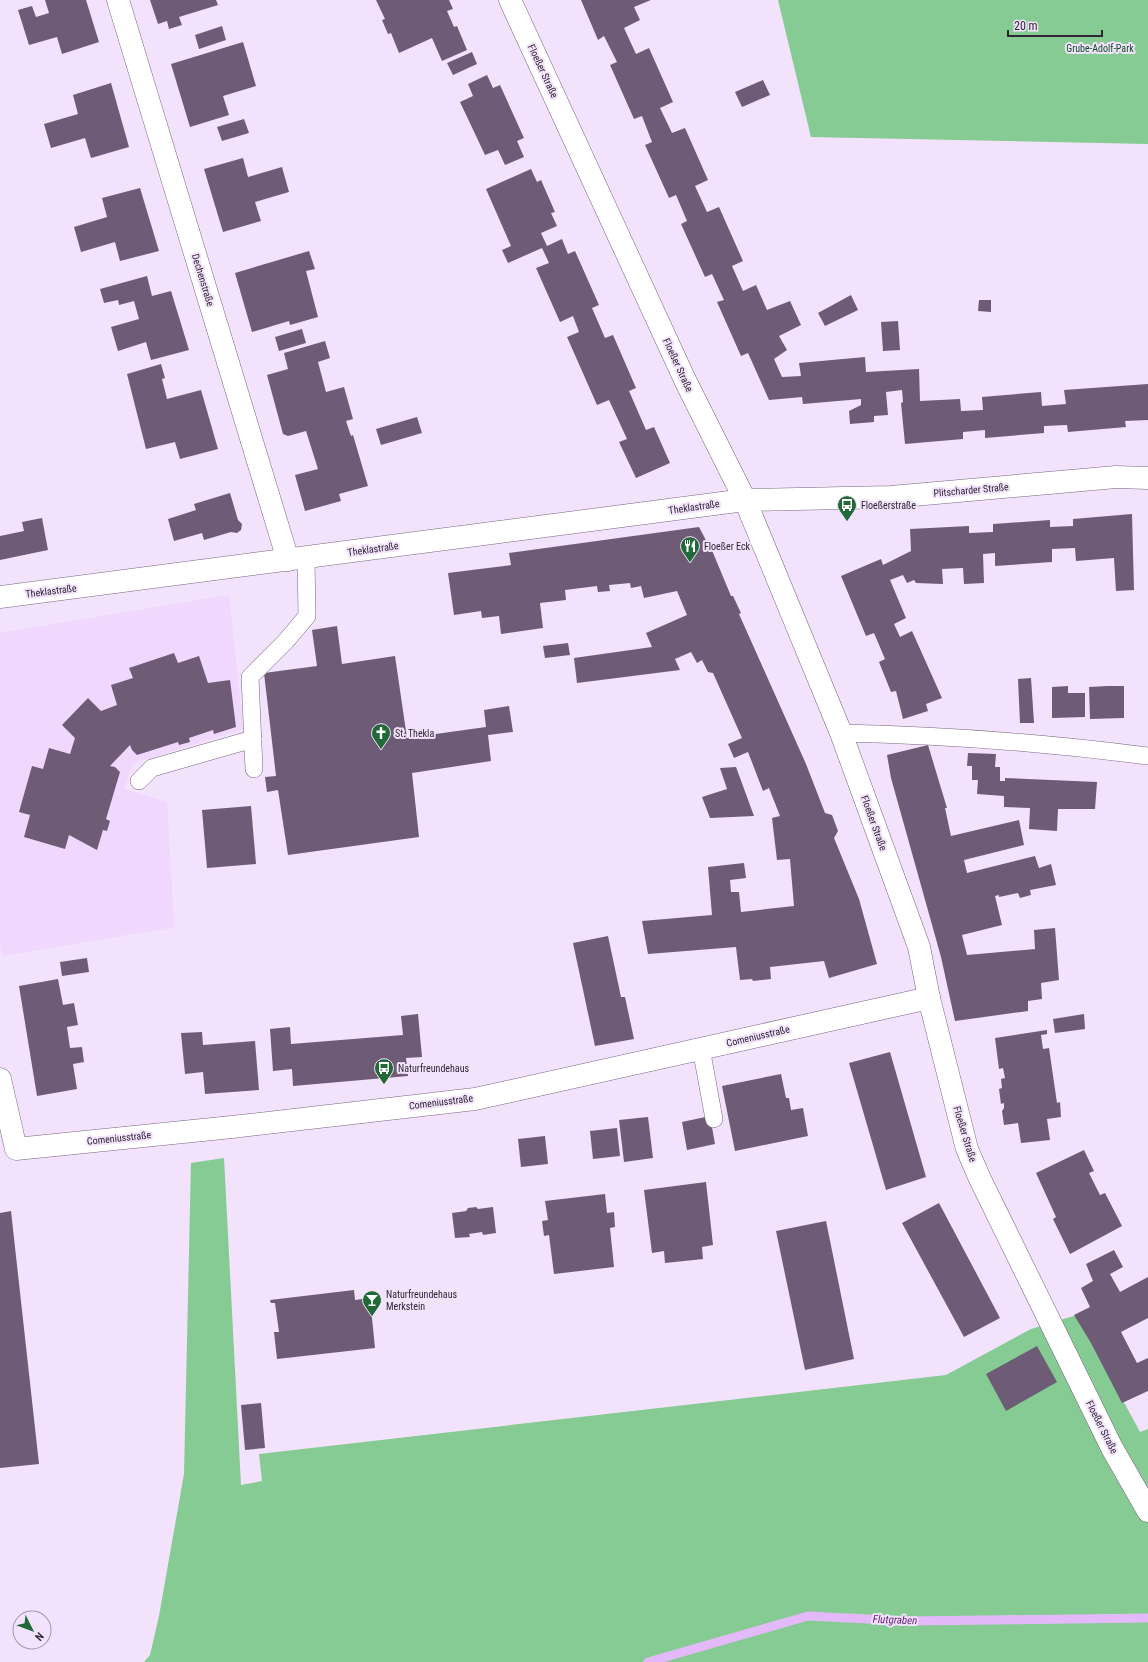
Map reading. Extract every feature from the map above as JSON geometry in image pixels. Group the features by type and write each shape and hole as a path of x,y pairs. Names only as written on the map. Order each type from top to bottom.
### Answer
{"street":[{"name":"Dechenstraße","path":"118,0 297,559"},
{"name":"Floeßer Straße","path":"510,0 685,380 745,500 841,733 919,947 929,998 967,1149 980,1179 1112,1448 1148,1512"},
{"name":"Plitscharder Straße","path":"745,500 891,497 1116,477 1148,478"},
{"name":"Theklastraße","path":"0,597 745,500"},
{"name":"Comeniusstraße","path":"0,1079 16,1149 240,1126 475,1099 929,998"}],"lane":[{"path":"254,769 250,677 286,641 307,616 297,559"},
{"path":"841,733 905,734 962,738 1148,756"},
{"path":"138,782 152,768 253,739"},
{"path":"701,1048 714,1119"}],"shaded area":[{"path":"229,595 243,729 132,764 124,789 167,802 174,927 2,956 0,944 0,633"}],"green space":[{"name":"Grube-Adolf-Park","path":"778,0 1148,0 1148,144 811,137"},
{"path":"224,1158 241,1485 262,1481 259,1454 946,1375 1031,1329 1077,1315 1140,1432 1148,1429 1148,1662 144,1662 150,1655 159,1616 184,1474 191,1163"}],"building":[{"path":"45,0 86,0 99,42 62,54 57,37 29,45 18,10 32,6 36,17 49,13"},
{"path":"150,0 216,0 218,5 179,17 182,25 169,29 167,21 158,24"},
{"path":"376,0 449,0 453,9 447,11 454,27 457,26 467,50 442,61 432,38 399,53 391,33 388,34 382,20 385,19"},
{"path":"581,0 651,0 634,7 640,20 624,28 636,54 649,48 673,102 660,108 672,133 685,128 708,180 695,186 707,212 719,207 743,261 732,266 743,291 756,285 767,310 790,301 801,325 779,336 787,350 774,359 782,377 801,376 799,363 865,357 866,372 919,369 920,401 960,399 961,411 983,410 982,397 1041,392 1042,406 1066,404 1064,390 1148,384 1148,420 1125,421 1126,427 1068,432 1067,425 1044,426 1044,433 985,438 985,430 963,432 963,439 905,444 901,403 903,402 902,390 886,392 888,415 874,416 874,422 850,424 849,411 861,405 861,399 803,404 802,397 769,400 748,353 741,356 717,302 724,300 712,274 705,277 681,224 687,221 676,195 669,198 645,145 652,142 642,116 634,119 610,65 617,62 604,36 598,40"},
{"path":"222,26 226,40 199,49 195,35"},
{"path":"243,42 256,86 223,96 229,115 190,127 171,64"},
{"path":"472,52 477,64 453,75 447,63"},
{"path":"487,75 493,88 500,85 524,138 517,141 524,157 505,165 498,150 485,155 460,102 473,96 468,84"},
{"path":"763,80 770,95 742,107 735,92"},
{"path":"111,83 129,147 91,158 85,138 51,148 44,124 78,114 73,95"},
{"path":"244,119 249,133 222,141 217,127"},
{"path":"243,158 248,177 282,167 289,192 255,202 261,221 223,232 204,169"},
{"path":"531,169 537,182 541,180 555,212 551,213 557,226 541,233 547,246 562,239 568,254 575,251 599,305 592,308 605,338 613,335 636,388 629,391 646,430 654,427 670,463 636,478 619,442 627,439 609,400 597,405 567,337 579,332 573,316 560,322 536,268 549,263 542,248 508,263 502,250 511,246 486,189"},
{"path":"140,188 159,251 120,261 115,242 81,252 74,227 107,217 102,198"},
{"path":"309,251 315,269 306,271 318,317 290,325 289,321 252,332 235,273"},
{"path":"147,276 152,296 171,291 189,350 151,360 146,342 118,351 111,327 139,319 134,301 119,305 118,300 104,303 100,289"},
{"path":"851,295 858,310 825,326 818,313"},
{"path":"979,300 991,300 991,312 978,311"},
{"path":"898,321 900,350 883,351 881,322"},
{"path":"302,329 306,343 279,351 275,337"},
{"path":"325,341 330,358 318,362 326,392 344,387 353,419 346,421 351,436 353,435 368,486 339,494 341,501 305,511 295,475 318,469 306,431 288,436 283,434 267,375 288,369 284,353"},
{"path":"161,364 165,378 162,379 167,399 201,390 218,449 180,459 175,442 146,449 127,374"},
{"path":"417,417 422,433 381,445 376,429"},
{"path":"230,493 238,520 242,524 241,530 237,533 231,532 204,540 202,533 174,541 168,519 196,510 194,504"},
{"path":"1132,514 1134,590 1116,591 1114,558 1076,561 1075,548 1052,549 1052,562 995,566 995,553 983,554 984,583 964,584 963,568 942,569 943,584 916,583 914,580 907,583 903,575 890,580 906,618 894,624 900,637 912,631 942,698 926,704 928,711 903,719 896,691 891,692 879,662 885,659 874,633 866,636 841,576 881,559 883,565 911,551 910,529 969,526 969,533 993,532 993,524 1050,520 1050,527 1073,526 1073,519"},
{"path":"42,518 48,550 0,560 0,536 24,531 22,522"},
{"path":"699,527 711,548 731,596 733,596 741,613 739,614 806,764 825,813 832,815 838,831 834,838 859,899 877,964 829,978 824,961 770,967 771,979 753,981 752,979 740,980 736,947 648,954 642,921 712,915 708,867 744,863 746,878 730,880 731,892 739,892 741,912 794,906 790,859 777,860 772,818 780,816 769,788 763,791 748,752 734,758 728,744 742,738 713,673 708,672 702,660 697,663 691,652 675,659 680,670 577,683 574,658 652,647 646,633 687,615 677,591 644,598 641,586 631,588 630,583 609,585 610,591 598,592 597,586 565,590 566,600 540,603 543,628 501,634 499,616 482,618 481,611 454,615 448,573 511,565 509,553"},
{"name":"St. Thekla","path":"337,626 342,664 395,656 407,738 486,727 484,710 509,706 513,732 488,735 491,761 412,773 419,837 288,855 278,790 267,792 265,777 276,776 264,673 317,666 312,630"},
{"path":"568,643 570,655 545,658 543,646"},
{"path":"174,653 178,663 199,656 208,683 230,680 236,727 214,734 213,730 189,738 190,742 179,745 178,742 137,755 132,750 130,745 110,766 115,767 120,772 106,819 110,821 107,831 103,830 97,850 69,835 65,849 24,837 30,815 19,812 32,766 43,769 49,748 70,754 75,738 62,725 88,698 101,711 117,705 111,685 133,678 129,668"},
{"path":"1031,678 1034,723 1020,723 1018,679"},
{"path":"1068,686 1068,693 1085,693 1085,717 1052,718 1052,687"},
{"path":"1124,686 1124,718 1090,719 1089,687"},
{"path":"928,745 947,808 945,808 951,836 1019,820 1024,845 964,860 967,873 1035,856 1039,868 1051,864 1056,885 1030,890 1031,895 1020,898 1018,893 999,897 999,895 995,896 1002,925 962,935 967,955 1035,949 1034,930 1055,928 1059,980 1041,983 1042,999 1028,1001 1028,1011 955,1021 941,957 891,778 887,755"},
{"path":"968,753 996,754 995,767 1000,767 1000,781 1005,781 1005,778 1097,782 1095,809 1058,809 1057,831 1029,829 1030,808 1004,807 1004,796 977,794 978,780 972,780 972,766 967,766"},
{"path":"736,767 754,816 710,818 702,797 727,789 720,768"},
{"path":"251,806 256,864 207,868 202,810"},
{"path":"608,936 621,997 625,997 634,1039 595,1046 573,943"},
{"path":"87,958 89,972 62,976 60,962"},
{"path":"58,979 63,1005 74,1003 78,1025 67,1027 70,1048 82,1047 84,1062 73,1064 77,1089 37,1096 19,986"},
{"path":"418,1014 422,1057 406,1058 408,1076 293,1086 292,1069 273,1071 270,1029 290,1027 291,1044 403,1035 401,1016"},
{"path":"1084,1014 1085,1029 1055,1033 1053,1019"},
{"path":"1047,1030 1047,1034 1041,1035 1043,1049 1049,1048 1057,1103 1060,1102 1061,1117 1047,1119 1050,1140 1021,1143 1018,1123 1004,1125 1002,1111 1004,1108 1004,1103 1001,1104 999,1089 1002,1088 1001,1079 1005,1078 1003,1068 999,1069 995,1038"},
{"path":"202,1032 203,1045 255,1041 259,1090 205,1094 203,1072 185,1074 181,1033"},
{"path":"890,1052 926,1177 886,1190 849,1063"},
{"path":"781,1074 786,1098 789,1098 791,1110 803,1108 808,1136 735,1151 722,1086"},
{"path":"710,1116 715,1144 687,1150 682,1122"},
{"path":"648,1117 653,1158 624,1162 619,1120"},
{"path":"617,1128 620,1156 593,1159 590,1131"},
{"path":"545,1136 548,1164 521,1167 518,1139"},
{"path":"1084,1150 1094,1171 1089,1173 1100,1195 1105,1193 1122,1226 1070,1254 1053,1219 1056,1217 1036,1173"},
{"path":"706,1182 713,1245 702,1247 703,1259 665,1263 664,1251 652,1253 644,1190"},
{"path":"605,1194 607,1213 614,1212 615,1227 610,1228 614,1267 554,1274 549,1235 544,1236 542,1221 548,1220 545,1201"},
{"path":"939,1203 1000,1318 964,1337 902,1223"},
{"path":"476,1207 478,1209 493,1207 496,1233 483,1235 482,1232 469,1234 470,1237 455,1238 452,1213 466,1211 468,1208"},
{"path":"11,1211 39,1464 0,1468 0,1213"},
{"path":"826,1221 854,1359 805,1370 776,1231"},
{"path":"1114,1250 1123,1267 1110,1274 1120,1292 1148,1277 1148,1318 1121,1332 1137,1363 1148,1358 1148,1391 1122,1403 1091,1343 1074,1315 1090,1307 1081,1288 1093,1281 1086,1264"},
{"path":"354,1290 355,1300 370,1298 375,1348 277,1359 274,1332 279,1332 275,1303 271,1303 270,1300"},
{"path":"1037,1346 1057,1382 1006,1411 986,1374"},
{"path":"261,1403 265,1448 245,1450 241,1405"}],"waterway":[{"name":"Flutgraben","path":"648,1662 808,1616 908,1621 1148,1618"}],"place":[{"name":"Floeßerstraße","path":"847,522"},
{"name":"Floeßer Eck","path":"690,563"},
{"name":"St. Thekla","path":"381,750"},
{"name":"Naturfreundehaus","path":"384,1085"},
{"name":"Naturfreundehaus Merkstein","path":"372,1317"}]}
